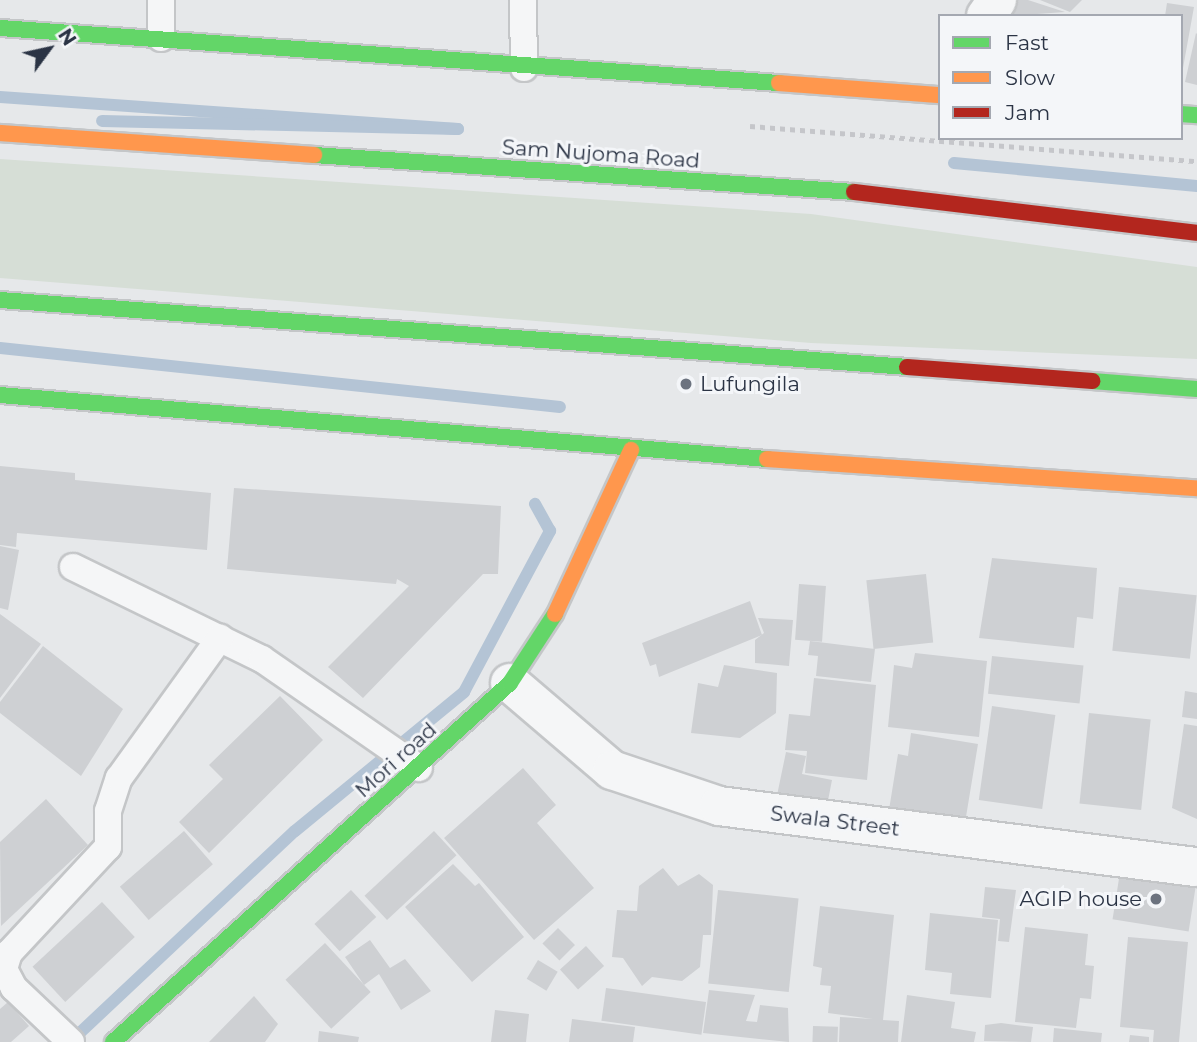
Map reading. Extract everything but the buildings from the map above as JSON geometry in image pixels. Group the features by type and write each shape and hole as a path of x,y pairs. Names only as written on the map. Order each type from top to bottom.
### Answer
{"street":[{"path":"0,27 524,68 937,90"},
{"name":"Sam Nujoma Road","path":"0,133 856,192 1197,233"},
{"path":"0,300 1197,389"},
{"path":"0,395 631,450 1197,488"},
{"name":"Mori road","path":"113,1042 419,768 510,682 560,606 631,450"},
{"name":"Swala Street","path":"510,682 612,770 719,806 1197,867"}],"lane":[{"path":"161,0 161,38"},
{"path":"523,0 524,68"},
{"path":"73,567 261,659 419,768"},
{"path":"71,1042 14,988 4,969 9,953 102,856 119,778 220,638"}],"shaded area":[{"path":"0,159 811,214 1197,267 1197,359 811,343 0,278"}],"waterway":[{"path":"0,97 458,129 102,121"},
{"path":"954,163 1197,186"},
{"path":"0,348 560,407"},
{"path":"70,1042 295,831 464,692 550,531 535,504"}],"traffic: fast":[{"path":"0,28 779,83"},
{"path":"1183,114 1197,115"},
{"path":"314,155 854,192"},
{"path":"0,300 907,367"},
{"path":"1092,381 1197,389"},
{"path":"0,395 767,459"},
{"path":"113,1042 510,683 555,614"}],"traffic: slow":[{"path":"779,83 938,95"},
{"path":"0,133 314,155"},
{"path":"555,614 631,450"},
{"path":"767,459 1197,488"}],"traffic: jam":[{"path":"854,192 1197,233"},
{"path":"907,367 1092,381"}],"place":[{"name":"Lufungila","path":"686,384"},
{"name":"AGIP house","path":"1156,899"}]}
